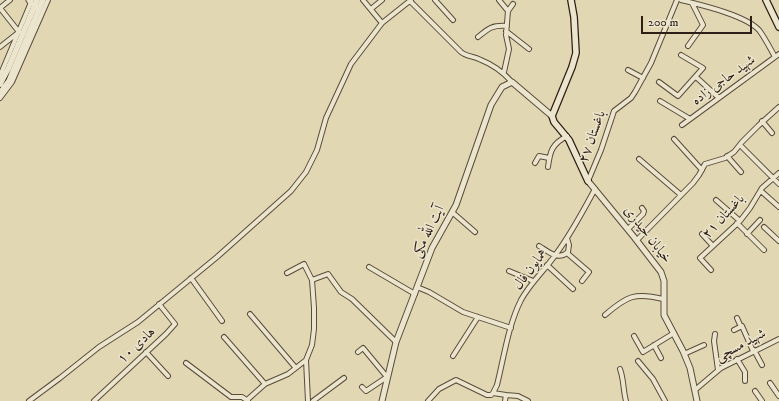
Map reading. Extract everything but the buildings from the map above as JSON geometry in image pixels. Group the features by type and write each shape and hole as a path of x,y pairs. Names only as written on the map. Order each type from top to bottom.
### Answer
{"main road":[{"path":"34,3 43,0"},
{"path":"571,0 574,16 576,52 572,67 552,116 554,122 567,136 588,180"},
{"path":"766,0 779,27"},
{"path":"0,84 8,70 34,3"},
{"path":"0,94 8,81 34,3"}],"street":[{"path":"10,0 0,8 19,32"},
{"path":"0,98 12,82 48,0"},
{"path":"363,0 382,24"},
{"path":"370,9 382,0"},
{"path":"29,401 98,347 138,322 217,257 290,191 306,172 317,150 326,118 351,64 382,24 411,0 461,52 467,56 480,59 504,72 512,82 552,116"},
{"path":"435,0 454,20"},
{"path":"499,0 508,11"},
{"name":"باغستان ۲۷","path":"588,180 601,150 614,111 634,96 651,62 677,0"},
{"path":"681,0 729,14 754,26 760,32 774,57"},
{"path":"0,76 19,32 34,3"},
{"path":"688,46 703,25 692,3"},
{"path":"504,72 509,49 506,31 508,11 513,4"},
{"path":"478,37 491,27 497,25 507,26"},
{"path":"506,31 529,49"},
{"path":"0,47 19,32"},
{"name":"شهید حاجی زاده","path":"682,126 779,54"},
{"path":"659,82 678,96 703,68 681,55"},
{"path":"628,70 643,78"},
{"path":"696,77 719,98"},
{"name":"آیت الله مکی","path":"382,401 396,342 432,248 456,205 491,105 502,87 512,82"},
{"path":"660,101 690,119"},
{"path":"637,240 696,179 705,164 734,152 762,121 779,107"},
{"path":"762,121 772,134"},
{"path":"548,167 549,158 555,144 567,136"},
{"path":"674,139 702,170"},
{"path":"740,145 779,184"},
{"path":"535,163 539,156 549,158"},
{"path":"727,156 741,172"},
{"path":"639,159 681,195"},
{"name":"باغستان ۲۱","path":"711,270 700,258 738,222 750,208 761,191 772,178 779,173"},
{"name":"خیابان حیدری","path":"588,180 661,272 664,281 664,315 690,368 697,401"},
{"name":"همایون فال","path":"493,394 499,377 511,328 521,300 533,281 540,276 567,238 595,189"},
{"path":"761,191 779,207"},
{"path":"716,200 764,250"},
{"path":"628,229 643,214 644,211 642,208"},
{"path":"452,212 475,232"},
{"path":"747,234 760,220"},
{"path":"764,228 779,241"},
{"path":"702,234 713,246"},
{"path":"539,246 555,256 562,256 567,253 569,249 567,238"},
{"path":"567,253 589,272 582,281"},
{"path":"287,273 304,264 312,280 314,329 312,345 306,360 308,401"},
{"path":"548,265 573,289"},
{"path":"369,267 415,294"},
{"path":"509,271 533,281"},
{"path":"312,280 328,274 341,292 352,299 396,342"},
{"path":"191,278 222,321"},
{"path":"417,287 429,292 455,308 511,328"},
{"path":"605,315 622,302 632,297 649,296 663,299"},
{"name":"هادی ۱۰","path":"94,401 175,324 159,304"},
{"path":"250,314 295,367"},
{"path":"453,356 478,317"},
{"path":"737,318 762,365"},
{"path":"734,330 741,327"},
{"path":"634,336 643,352 674,333"},
{"path":"715,334 714,341 718,370"},
{"path":"224,337 265,384"},
{"name":"شهید مسچی","path":"695,390 718,370 779,339"},
{"path":"654,345 661,358"},
{"path":"684,354 704,345"},
{"path":"358,352 363,348 387,377 366,391 362,387"},
{"path":"146,352 168,376"},
{"path":"737,359 745,372 745,381"},
{"path":"186,363 231,397 242,397 247,401 265,384 288,374 295,367 306,360"},
{"path":"638,361 653,379 665,401"},
{"path":"620,369 624,379 624,394 626,401"},
{"path":"313,401 344,378"},
{"path":"428,401 439,389 456,380 487,395 518,396 528,401"},
{"path":"770,383 779,396"},
{"path":"755,391 762,401"},
{"path":"505,401 506,395"}]}
